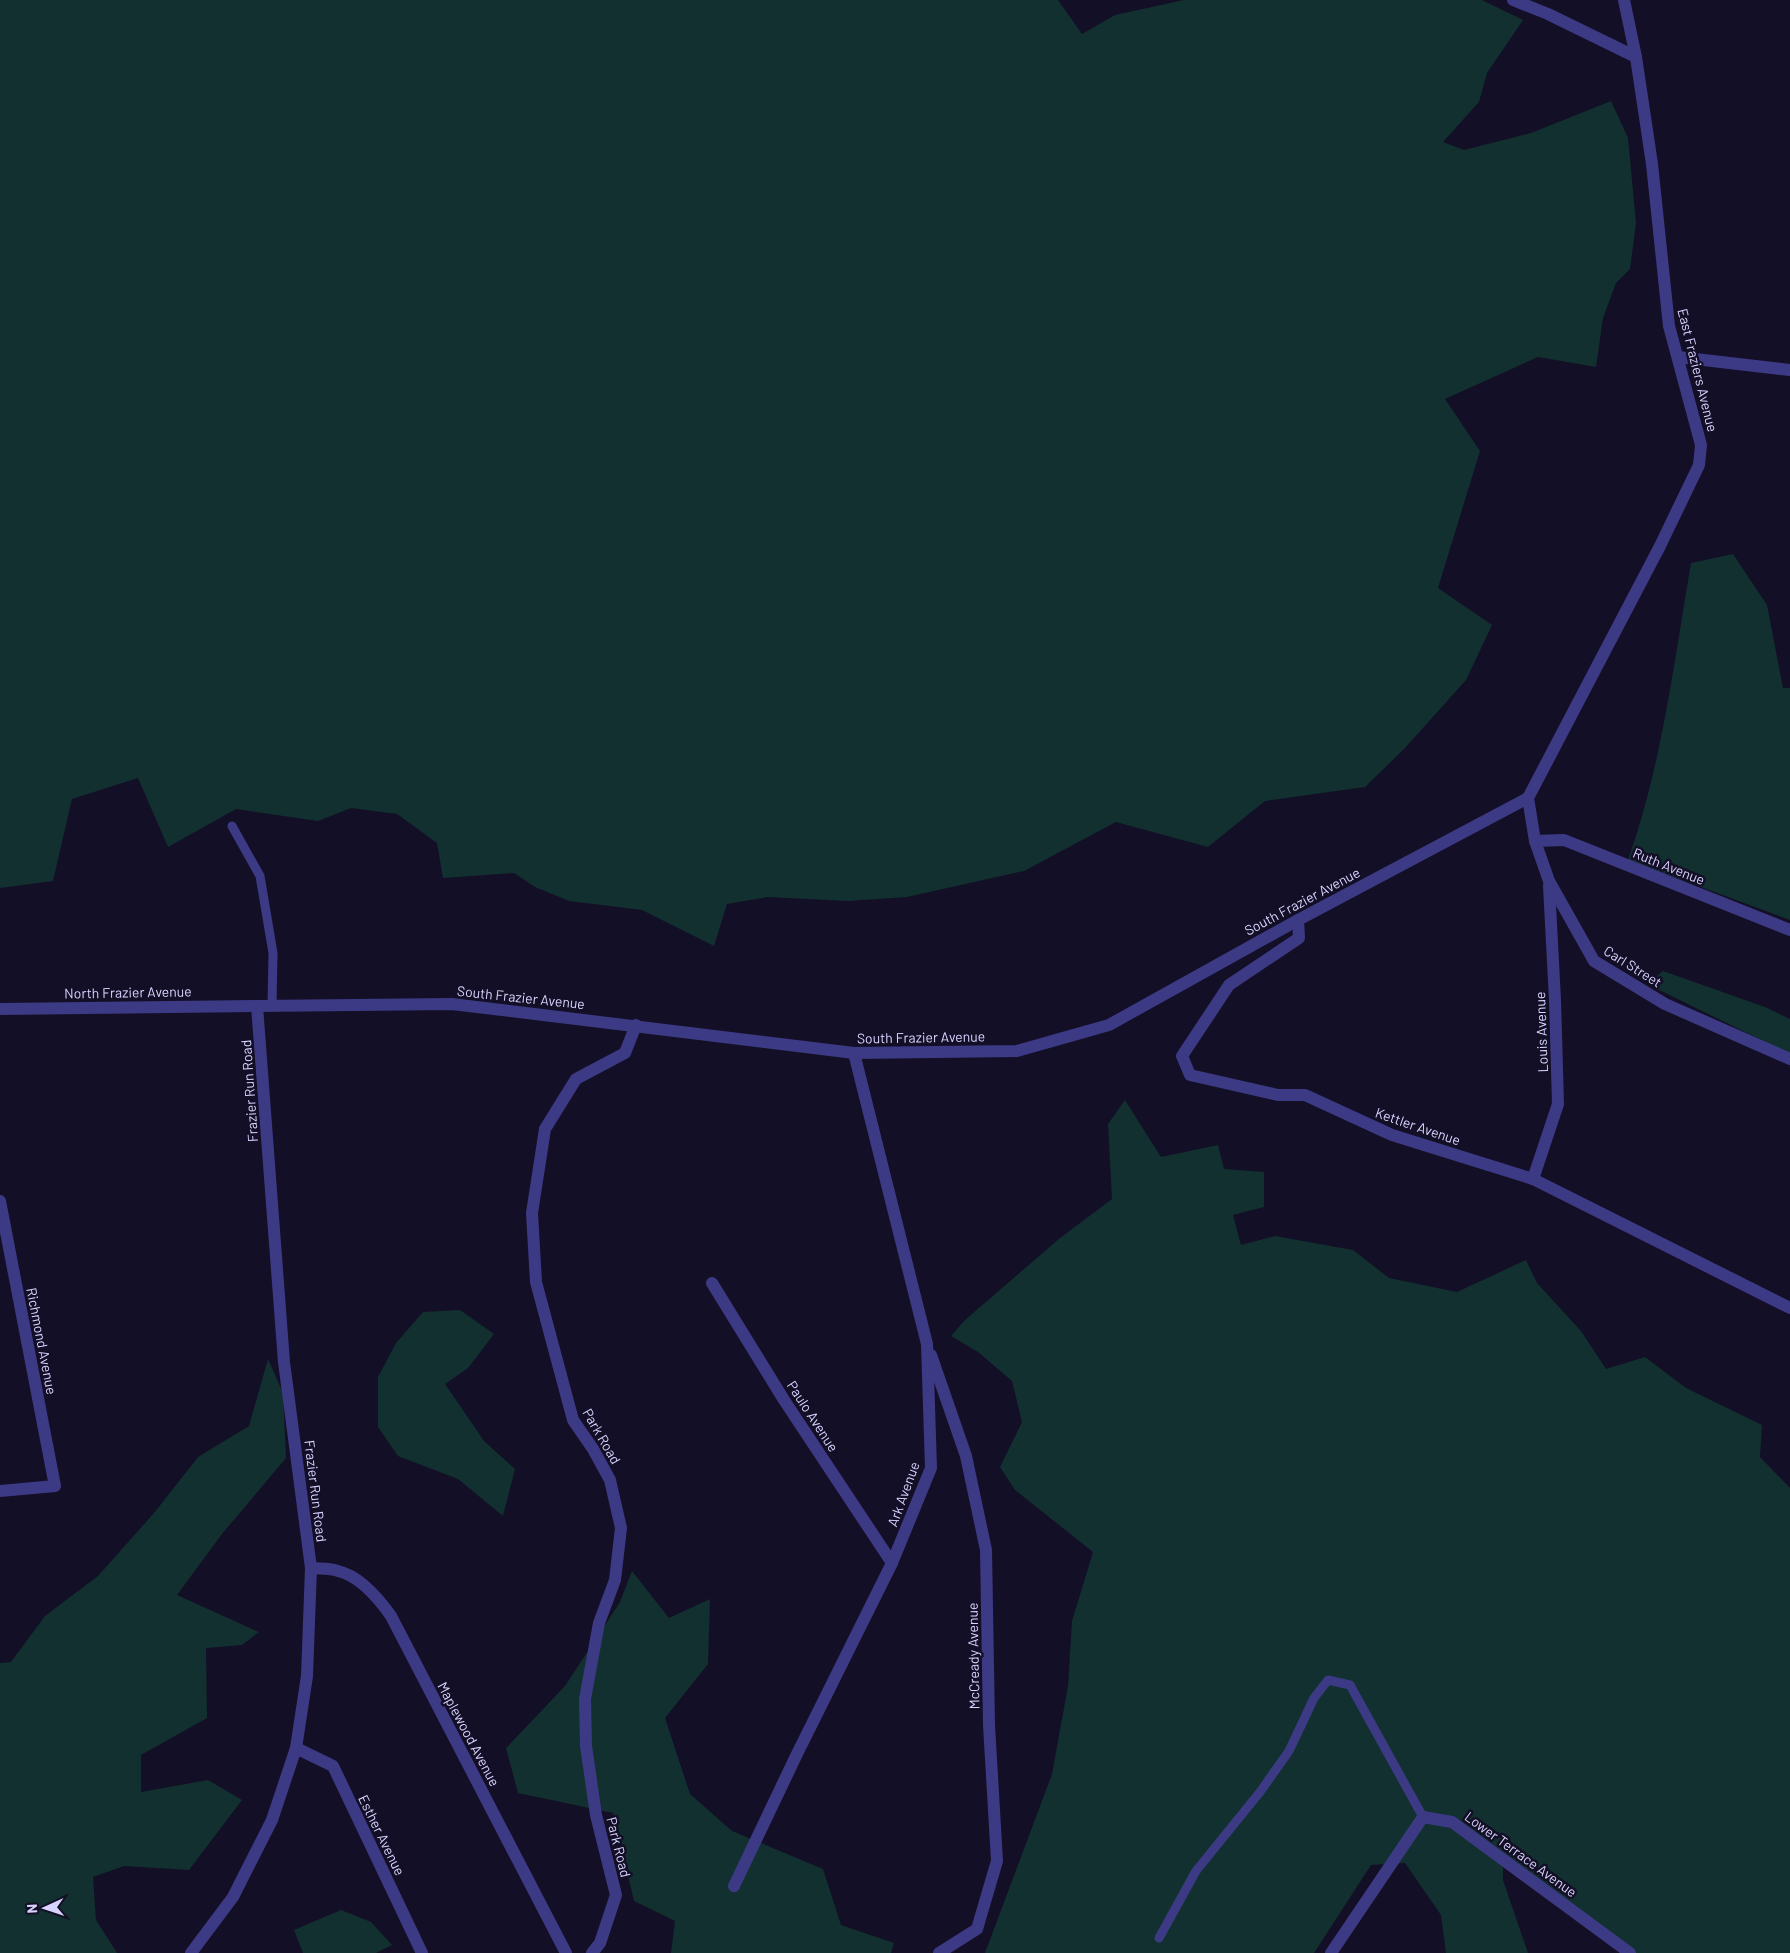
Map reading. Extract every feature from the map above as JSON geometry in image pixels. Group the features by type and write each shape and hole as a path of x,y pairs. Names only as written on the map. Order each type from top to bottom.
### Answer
{"street":[{"path":"1513,0 1548,14 1636,57"},
{"name":"East Fraziers Avenue","path":"1528,798 1660,546 1699,465 1701,445 1669,326 1652,164 1636,57 1624,0"},
{"path":"1678,357 1790,370"},
{"name":"Carl Street","path":"1528,798 1536,841 1549,881 1594,961 1665,1004 1790,1059"},
{"name":"South Frazier Avenue","path":"257,1006 452,1004 854,1053 1017,1051 1109,1025 1298,920 1528,798"},
{"name":"Ruth Avenue","path":"1536,841 1564,840 1790,930"},
{"name":"Louis Avenue","path":"1533,1179 1558,1104 1549,881"},
{"name":"Kettler Avenue","path":"1298,920 1299,938 1229,985 1182,1056 1190,1075 1278,1095 1305,1095 1392,1135 1533,1179 1790,1308"},
{"name":"North Frazier Avenue","path":"0,1009 257,1006"},
{"name":"Frazier Run Road","path":"191,1953 233,1897 272,1820 296,1748 307,1676 311,1568 284,1362 257,1006"},
{"name":"Park Road","path":"592,1953 600,1943 616,1895 596,1815 586,1746 585,1699 599,1623 615,1580 621,1528 610,1480 593,1448 573,1420 536,1282 532,1213 545,1129 576,1079 625,1053 636,1025"},
{"name":"Ark Avenue","path":"734,1886 892,1563 932,1468 926,1344 854,1053"},
{"name":"Richmond Avenue","path":"0,1201 55,1486 0,1491"},
{"name":"Paulo Avenue","path":"712,1282 784,1400 892,1563"},
{"name":"McCready Avenue","path":"926,1344 966,1456 986,1550 989,1725 998,1861 977,1929 939,1953"},
{"name":"Maplewood Avenue","path":"311,1568 339,1571 356,1580 376,1596 391,1616 566,1953"},
{"name":"Esther Avenue","path":"296,1748 333,1766 422,1953"},
{"path":"1331,1953 1423,1817"},
{"name":"Lower Terrace Avenue","path":"1423,1817 1452,1822 1630,1953"}],"lane":[{"path":"232,826 260,876 273,954 272,1006"},
{"path":"1159,1938 1196,1871 1260,1792 1290,1751 1314,1698 1328,1680 1350,1685 1423,1817"}],"green space":[{"path":"0,0 1058,0 1082,34 1115,15 1184,0 1482,0 1523,20 1487,73 1479,102 1443,142 1464,150 1531,133 1611,101 1628,138 1636,223 1630,269 1616,283 1603,318 1596,367 1538,357 1445,399 1480,451 1438,588 1492,625 1466,680 1405,748 1365,787 1265,801 1208,847 1116,822 1024,871 907,897 848,901 768,897 727,904 714,946 642,910 569,901 535,887 514,873 443,878 437,843 397,814 351,808 318,821 236,809 168,847 138,778 72,799 53,881 0,888"},
{"path":"1733,554 1767,605 1783,688 1790,688 1790,920 1628,860 1650,787 1666,713 1691,563"},
{"path":"1663,971 1765,1007 1790,1019 1790,1054 1647,984"},
{"path":"1125,1100 1161,1157 1218,1145 1224,1169 1264,1172 1264,1207 1233,1215 1241,1245 1275,1236 1353,1250 1389,1278 1457,1292 1526,1260 1537,1283 1581,1331 1606,1369 1645,1357 1686,1388 1762,1425 1760,1457 1790,1488 1790,1953 1632,1953 1503,1856 1503,1880 1528,1953 1446,1953 1441,1915 1405,1863 1371,1865 1314,1953 985,1953 1052,1774 1068,1686 1072,1621 1093,1552 1015,1490 1000,1467 1022,1422 1012,1381 978,1352 951,1336 965,1320 1060,1238 1112,1199 1108,1124"},
{"path":"460,1310 494,1334 468,1368 445,1384 484,1441 515,1469 503,1516 458,1479 398,1456 378,1427 378,1377 396,1343 423,1312"},
{"path":"268,1359 283,1393 286,1458 222,1534 177,1595 259,1632 242,1645 206,1648 207,1718 141,1755 141,1792 208,1780 242,1800 189,1870 124,1866 93,1877 96,1920 117,1953 0,1953 0,1663 11,1662 45,1616 98,1576 154,1513 198,1457 249,1426"},
{"path":"632,1571 669,1618 710,1599 708,1664 665,1718 690,1794 732,1831 823,1869 841,1925 894,1943 891,1953 671,1953 675,1921 634,1901 613,1813 518,1793 506,1748 565,1686 620,1602"},
{"path":"341,1910 371,1922 392,1945 376,1953 303,1953 294,1930"}]}
